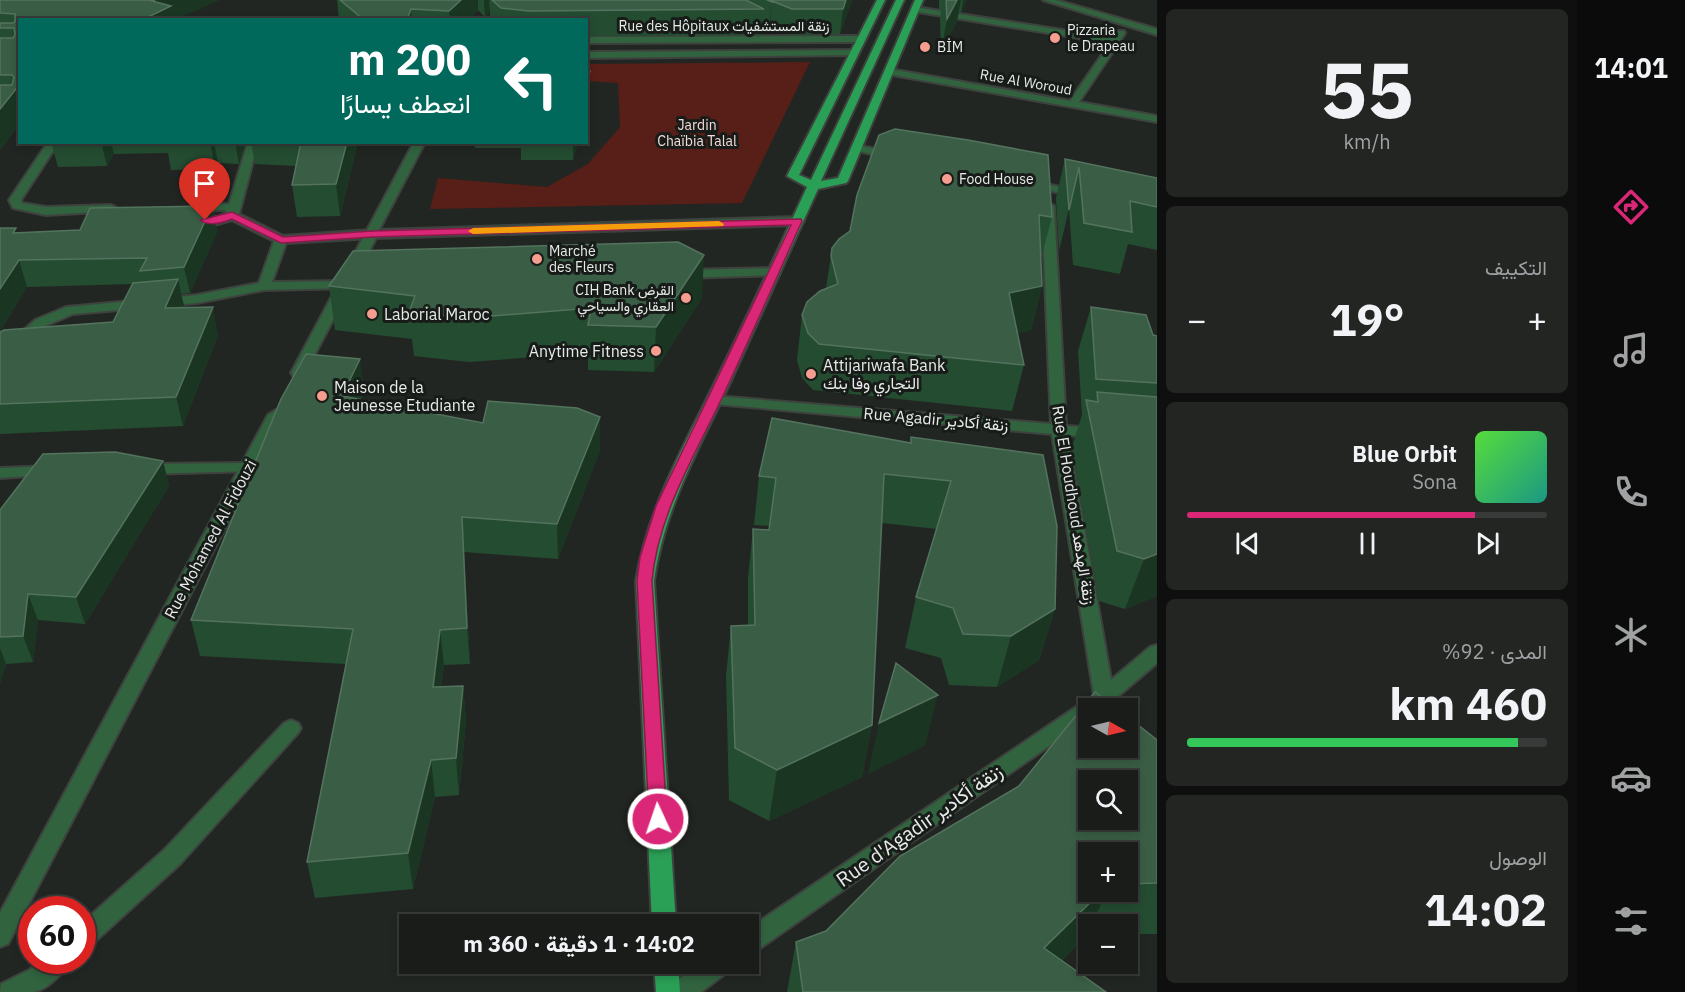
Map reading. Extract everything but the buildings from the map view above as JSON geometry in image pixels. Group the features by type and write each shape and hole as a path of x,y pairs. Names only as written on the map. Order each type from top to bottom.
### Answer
{"main road":[{"path":"881,0 793,176 814,186 842,181 917,4"},
{"path":"663,914 645,581 647,557 663,506 715,400 900,0"},
{"path":"667,974 668,992"}],"street":[{"path":"1047,0 1157,32"},
{"path":"917,4 1116,41"},
{"path":"1073,104 1127,24"},
{"path":"764,30 784,40"},
{"name":"Rue des Hôpitaux زنقة المستشفيات","path":"588,40 861,39"},
{"name":"Rue des Hôpitaux زنقة المستشفيات","path":"588,55 855,52"},
{"name":"Rue Al Woroud","path":"890,72 1157,119"},
{"path":"53,144 15,200 17,206 46,210 125,209"},
{"path":"233,212 252,144"},
{"name":"Rue Mohamed Al Fidouzi","path":"0,936 248,468 350,284 372,234 419,144"},
{"path":"857,148 908,158"},
{"path":"1012,180 1091,196"},
{"name":"Rue El Houdhoud زنقة الهدهد","path":"1047,187 1059,430 1099,698"},
{"path":"196,211 213,207 233,212 281,240 372,234 798,221"},
{"path":"264,286 281,240"},
{"path":"663,275 774,272"},
{"path":"0,359 40,323 71,310 197,300 264,286 350,284"},
{"name":"Rue Agadir زنقة أكادير","path":"715,400 1113,435"},
{"path":"129,470 248,468"},
{"path":"0,473 72,471"},
{"name":"Rue d'Agadir زنقة أكادير","path":"1108,698 1157,652"},
{"name":"Rue d'Agadir زنقة أكادير","path":"759,936 1078,721"},
{"path":"96,925 172,857 291,729"},
{"path":"10,992 42,974"},
{"path":"681,992 705,974"}],"green space":[{"name":"Jardin Chaïbia Talal","path":"810,62 742,203 430,209 438,178 547,187 588,164 620,127 618,83 588,81 589,64"}],"slow traffic":[{"path":"473,231 719,224"}],"place":[{"name":"Pizzaria le Drapeau","path":"1055,38"},
{"name":"BİM","path":"925,47"},
{"name":"Food House","path":"947,179"},
{"name":"Marché des Fleurs","path":"537,259"},
{"name":"CIH Bank القرض العقاري والسياحي","path":"686,298"},
{"name":"Laborial Maroc","path":"372,314"},
{"name":"Anytime Fitness","path":"656,351"},
{"name":"Attijariwafa Bank التجاري وفا بنك","path":"811,374"},
{"name":"Maison de la Jeunesse Etudiante","path":"322,396"}],"route":[{"path":"205,220 220,220 232,215 281,240 372,234 798,221 663,506 647,557 645,581 658,819"}]}
